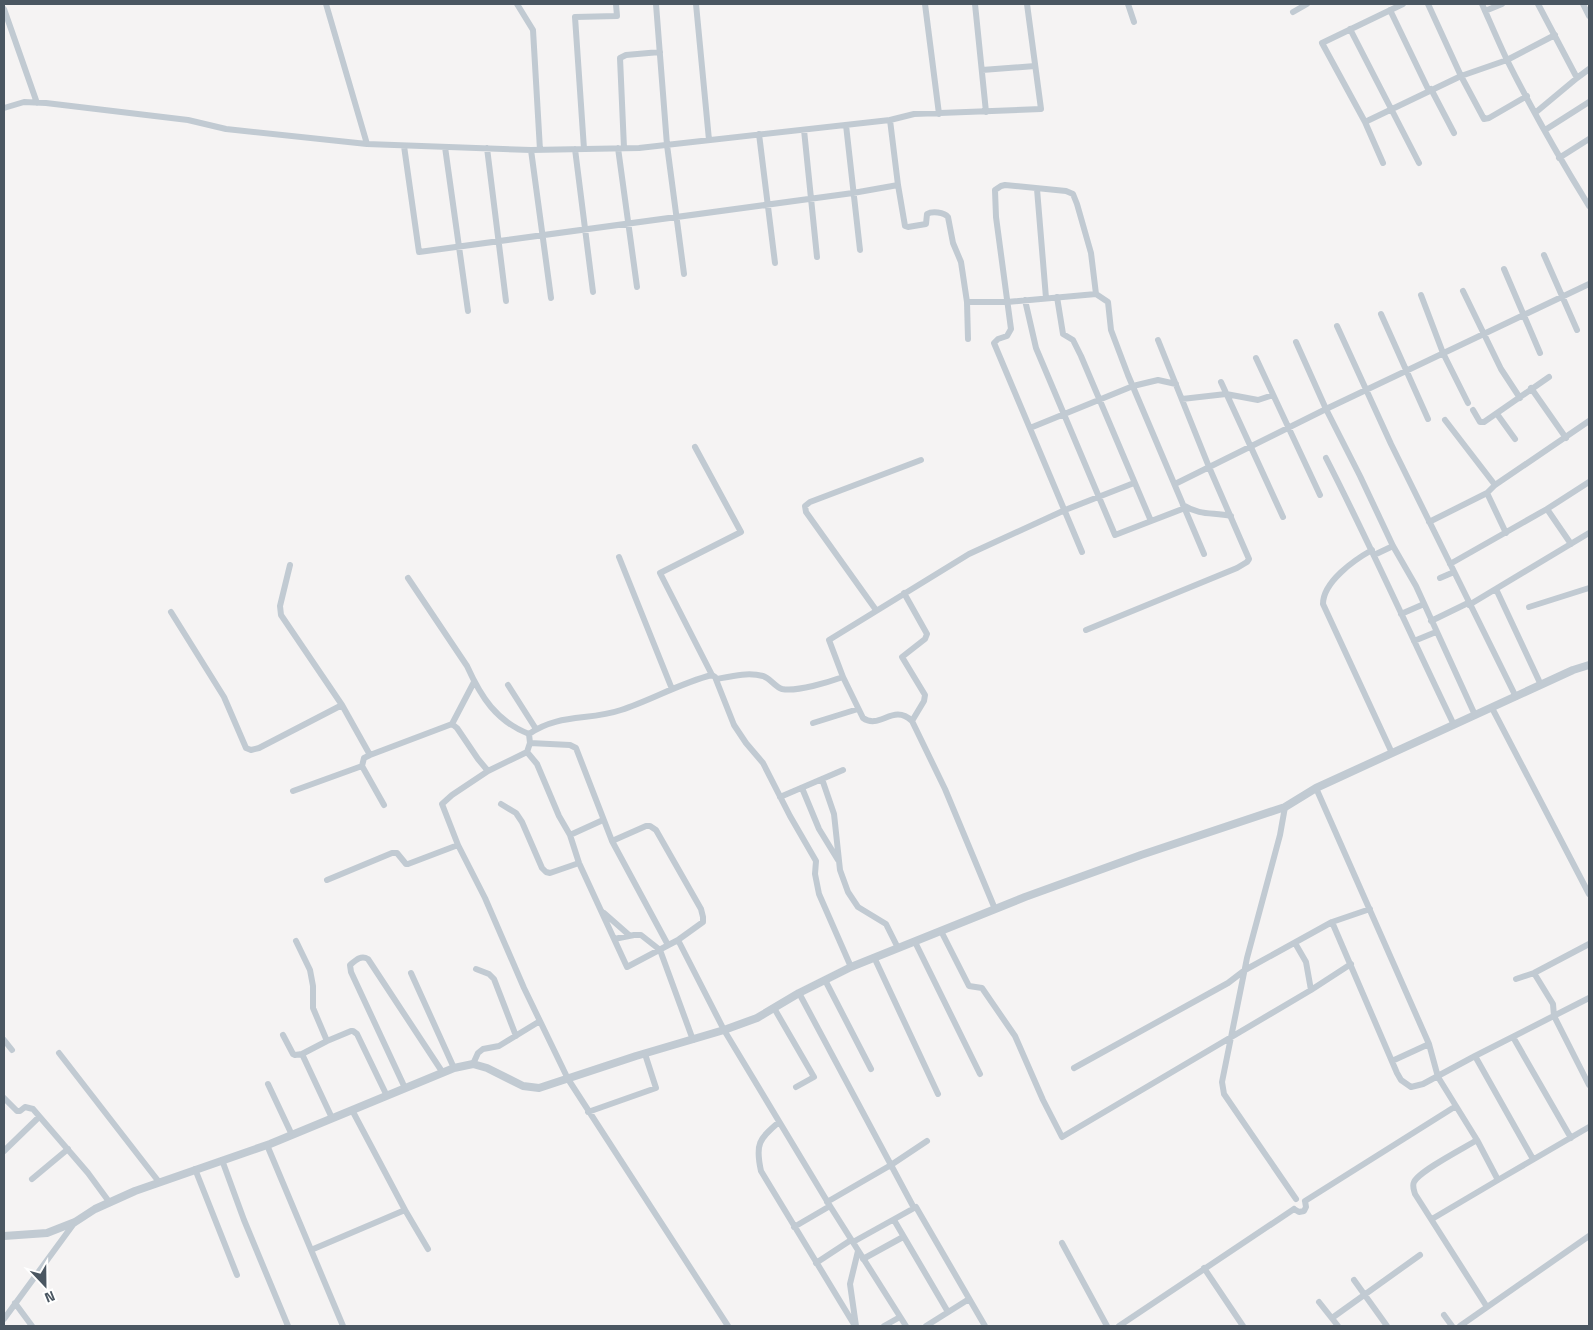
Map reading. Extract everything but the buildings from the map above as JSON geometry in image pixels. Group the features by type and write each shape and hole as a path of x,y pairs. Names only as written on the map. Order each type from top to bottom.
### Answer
{"street":[{"path":"326,4 367,144"},
{"path":"516,4 533,30 540,150"},
{"path":"584,149 575,17 616,16 616,4"},
{"path":"656,4 666,145 684,274"},
{"path":"696,4 709,140"},
{"path":"925,4 939,114"},
{"path":"975,4 986,112"},
{"path":"4,108 24,102 37,103 188,120 226,129 367,144 531,150 666,145 890,120 914,114 1041,109 1029,4"},
{"path":"1128,4 1134,22"},
{"path":"1293,12 1306,4"},
{"path":"1383,163 1365,122 1322,42 1403,4"},
{"path":"1428,4 1461,76 1485,119 1527,96"},
{"path":"1482,4 1507,60 1559,158 1589,206"},
{"path":"1485,11 1502,4"},
{"path":"1538,4 1577,78"},
{"path":"1583,4 1589,16"},
{"path":"4,9 37,103"},
{"path":"1390,10 1454,133"},
{"path":"1350,29 1419,163"},
{"path":"1365,122 1461,76 1507,60 1555,35"},
{"path":"637,287 628,224 621,148 620,58 626,55 660,52"},
{"path":"982,70 1035,66"},
{"path":"1536,113 1589,69"},
{"path":"1545,130 1589,102"},
{"path":"890,120 898,185 906,227 926,224 927,214 930,213 942,213 948,216 953,243 961,262 967,302 968,339"},
{"path":"846,125 860,250"},
{"path":"804,130 817,257"},
{"path":"759,134 775,263"},
{"path":"1559,158 1589,139"},
{"path":"404,146 419,252 811,199 898,185"},
{"path":"445,147 468,311"},
{"path":"487,148 506,301"},
{"path":"574,149 593,292"},
{"path":"531,150 550,298"},
{"path":"1082,552 994,343 1007,336 1010,332 996,217 995,190 1005,185 1066,191 1073,194 1091,253 1096,294"},
{"path":"1037,189 1046,298"},
{"path":"1544,255 1577,330"},
{"path":"1504,269 1540,353"},
{"path":"1175,484 1326,409 1589,284"},
{"path":"1462,291 1501,370 1520,398"},
{"path":"967,302 1007,302 1096,294 1108,302 1111,330 1204,554"},
{"path":"1421,295 1444,353 1468,403"},
{"path":"1057,297 1063,334 1073,340 1151,521"},
{"path":"1025,300 1036,348 1115,535 1184,506 1198,512 1231,516"},
{"path":"1381,314 1428,419"},
{"path":"1337,326 1429,522 1516,697"},
{"path":"1086,630 1237,568 1247,562 1248,558 1158,340"},
{"path":"1296,342 1326,409 1393,546 1416,586 1475,716"},
{"path":"1256,358 1320,495"},
{"path":"1473,410 1480,422 1482,422 1549,377"},
{"path":"1030,428 1133,386 1158,380 1176,384"},
{"path":"1221,382 1249,447 1283,517"},
{"path":"1531,388 1566,438"},
{"path":"1182,399 1226,394 1252,400 1263,399 1273,395"},
{"path":"1496,414 1514,439"},
{"path":"1444,420 1495,485"},
{"path":"1429,522 1487,493 1495,485 1589,421"},
{"path":"695,447 741,532 660,573 714,677 734,725 763,763 780,798 816,861 815,874 819,894 851,966"},
{"path":"1326,458 1373,552 1454,725"},
{"path":"876,610 806,512 805,506 810,502 921,460"},
{"path":"1450,564 1547,509 1589,482"},
{"path":"995,909 945,789 912,720 907,716 899,714 873,722 863,718 843,677 829,640 969,554 1065,510 1134,483"},
{"path":"1487,493 1506,533"},
{"path":"1547,509 1571,544"},
{"path":"1431,621 1469,604 1496,589 1589,533"},
{"path":"1392,753 1323,604 1326,591 1346,566 1373,552 1393,546"},
{"path":"619,557 672,689"},
{"path":"290,565 280,606 280,615 342,705 370,755"},
{"path":"1440,578 1454,572"},
{"path":"408,578 467,666 474,682 494,712 514,728 529,734"},
{"path":"1529,607 1589,588"},
{"path":"1496,589 1541,685"},
{"path":"904,593 927,634 925,639 902,657 925,695 924,701 912,720"},
{"path":"1401,614 1424,604"},
{"path":"171,612 224,697 246,748 252,750 258,748 342,705"},
{"path":"1414,641 1436,632"},
{"path":"4,1236 47,1233 75,1222 110,1203 159,1182 267,1145 454,1068 473,1064 487,1068 523,1086 539,1088 724,1030 757,1018 799,993 851,966 995,909 1141,855 1285,807 1316,788 1573,670 1589,665"},
{"path":"529,734 556,721 577,716 598,716 622,710 672,689 714,677 739,674 764,676 781,689 792,689 820,684 843,677"},
{"path":"384,805 362,766 364,758 452,724 474,682"},
{"path":"508,685 536,729"},
{"path":"1492,708 1589,891"},
{"path":"813,723 858,709"},
{"path":"452,724 457,728 488,771"},
{"path":"529,734 530,743 527,752 488,771 442,804 458,845 485,898 524,988 568,1078 588,1112 634,1179 728,1326"},
{"path":"530,743 575,747 612,841 668,945"},
{"path":"527,752 537,764 559,816 570,835 579,863 627,968 678,940 703,922 704,917 656,830 646,826 612,841"},
{"path":"294,791 362,766"},
{"path":"780,798 842,770"},
{"path":"822,779 834,814 838,861 843,881 852,900 864,912 886,924 898,948"},
{"path":"802,788 819,828 838,861"},
{"path":"1316,788 1429,1044 1438,1077 1477,1140 1498,1180"},
{"path":"501,804 516,813 522,822 542,868 546,872 550,873 579,863"},
{"path":"1285,807 1280,835 1244,970 1222,1082 1224,1094 1296,1199"},
{"path":"570,835 603,820"},
{"path":"327,880 392,853 397,853 408,864 458,845"},
{"path":"1074,1068 1228,983 1244,970 1332,922 1370,909"},
{"path":"602,912 629,936"},
{"path":"1332,922 1401,1080 1411,1087 1417,1087 1438,1077 1589,998"},
{"path":"940,931 969,986 982,988 1015,1036 1043,1100 1062,1137 1311,990 1350,964"},
{"path":"614,938 641,935 660,950 693,1040"},
{"path":"678,940 724,1030 828,1204 906,1326"},
{"path":"296,941 310,970 313,986 313,1008 327,1041"},
{"path":"915,942 980,1074"},
{"path":"1295,943 1306,962 1311,990"},
{"path":"1516,979 1534,974 1589,944"},
{"path":"405,1088 349,967 360,957 368,959 443,1073"},
{"path":"874,957 938,1094"},
{"path":"476,969 489,974 494,979 516,1036"},
{"path":"411,973 454,1068"},
{"path":"1534,974 1553,1004 1554,1016 1589,1085"},
{"path":"826,980 871,1069"},
{"path":"799,993 914,1208 916,1207 985,1326"},
{"path":"774,1008 814,1077 796,1087"},
{"path":"473,1064 475,1057 483,1050 499,1046 540,1021"},
{"path":"283,1035 293,1054 296,1055 354,1031 387,1096"},
{"path":"1513,1037 1570,1138"},
{"path":"4,1040 12,1050"},
{"path":"1392,1061 1429,1044"},
{"path":"59,1053 159,1182"},
{"path":"302,1054 332,1118"},
{"path":"588,1112 656,1088 645,1054"},
{"path":"1475,1056 1533,1159"},
{"path":"268,1084 292,1135"},
{"path":"5,1102 17,1111 29,1107 68,1149 110,1203"},
{"path":"1306,1201 1456,1106"},
{"path":"352,1110 428,1250"},
{"path":"4,1151 39,1117"},
{"path":"779,1122 759,1142 761,1171 856,1326"},
{"path":"1432,1219 1589,1127"},
{"path":"1477,1140 1422,1173 1414,1181 1413,1186 1415,1194 1487,1307"},
{"path":"794,1227 927,1141"},
{"path":"267,1145 343,1326"},
{"path":"32,1179 68,1149"},
{"path":"222,1160 244,1220 288,1326"},
{"path":"195,1169 237,1275"},
{"path":"1296,1199 1300,1198 1306,1201"},
{"path":"1294,1209 1293,1204 1296,1199"},
{"path":"1294,1209 1299,1212 1304,1211 1306,1201"},
{"path":"816,1263 852,1241 914,1208"},
{"path":"1119,1326 1294,1209"},
{"path":"311,1250 405,1210"},
{"path":"894,1220 948,1312"},
{"path":"4,1318 75,1222"},
{"path":"1460,1326 1589,1236"},
{"path":"863,1259 904,1237"},
{"path":"1062,1243 1106,1326"},
{"path":"856,1326 850,1284 858,1251"},
{"path":"1332,1318 1420,1255"},
{"path":"1204,1268 1243,1326"},
{"path":"1354,1280 1387,1326"},
{"path":"926,1326 969,1299"},
{"path":"1319,1302 1338,1326"},
{"path":"15,1303 32,1326"},
{"path":"1444,1315 1452,1326"},
{"path":"884,1326 900,1317"}]}
